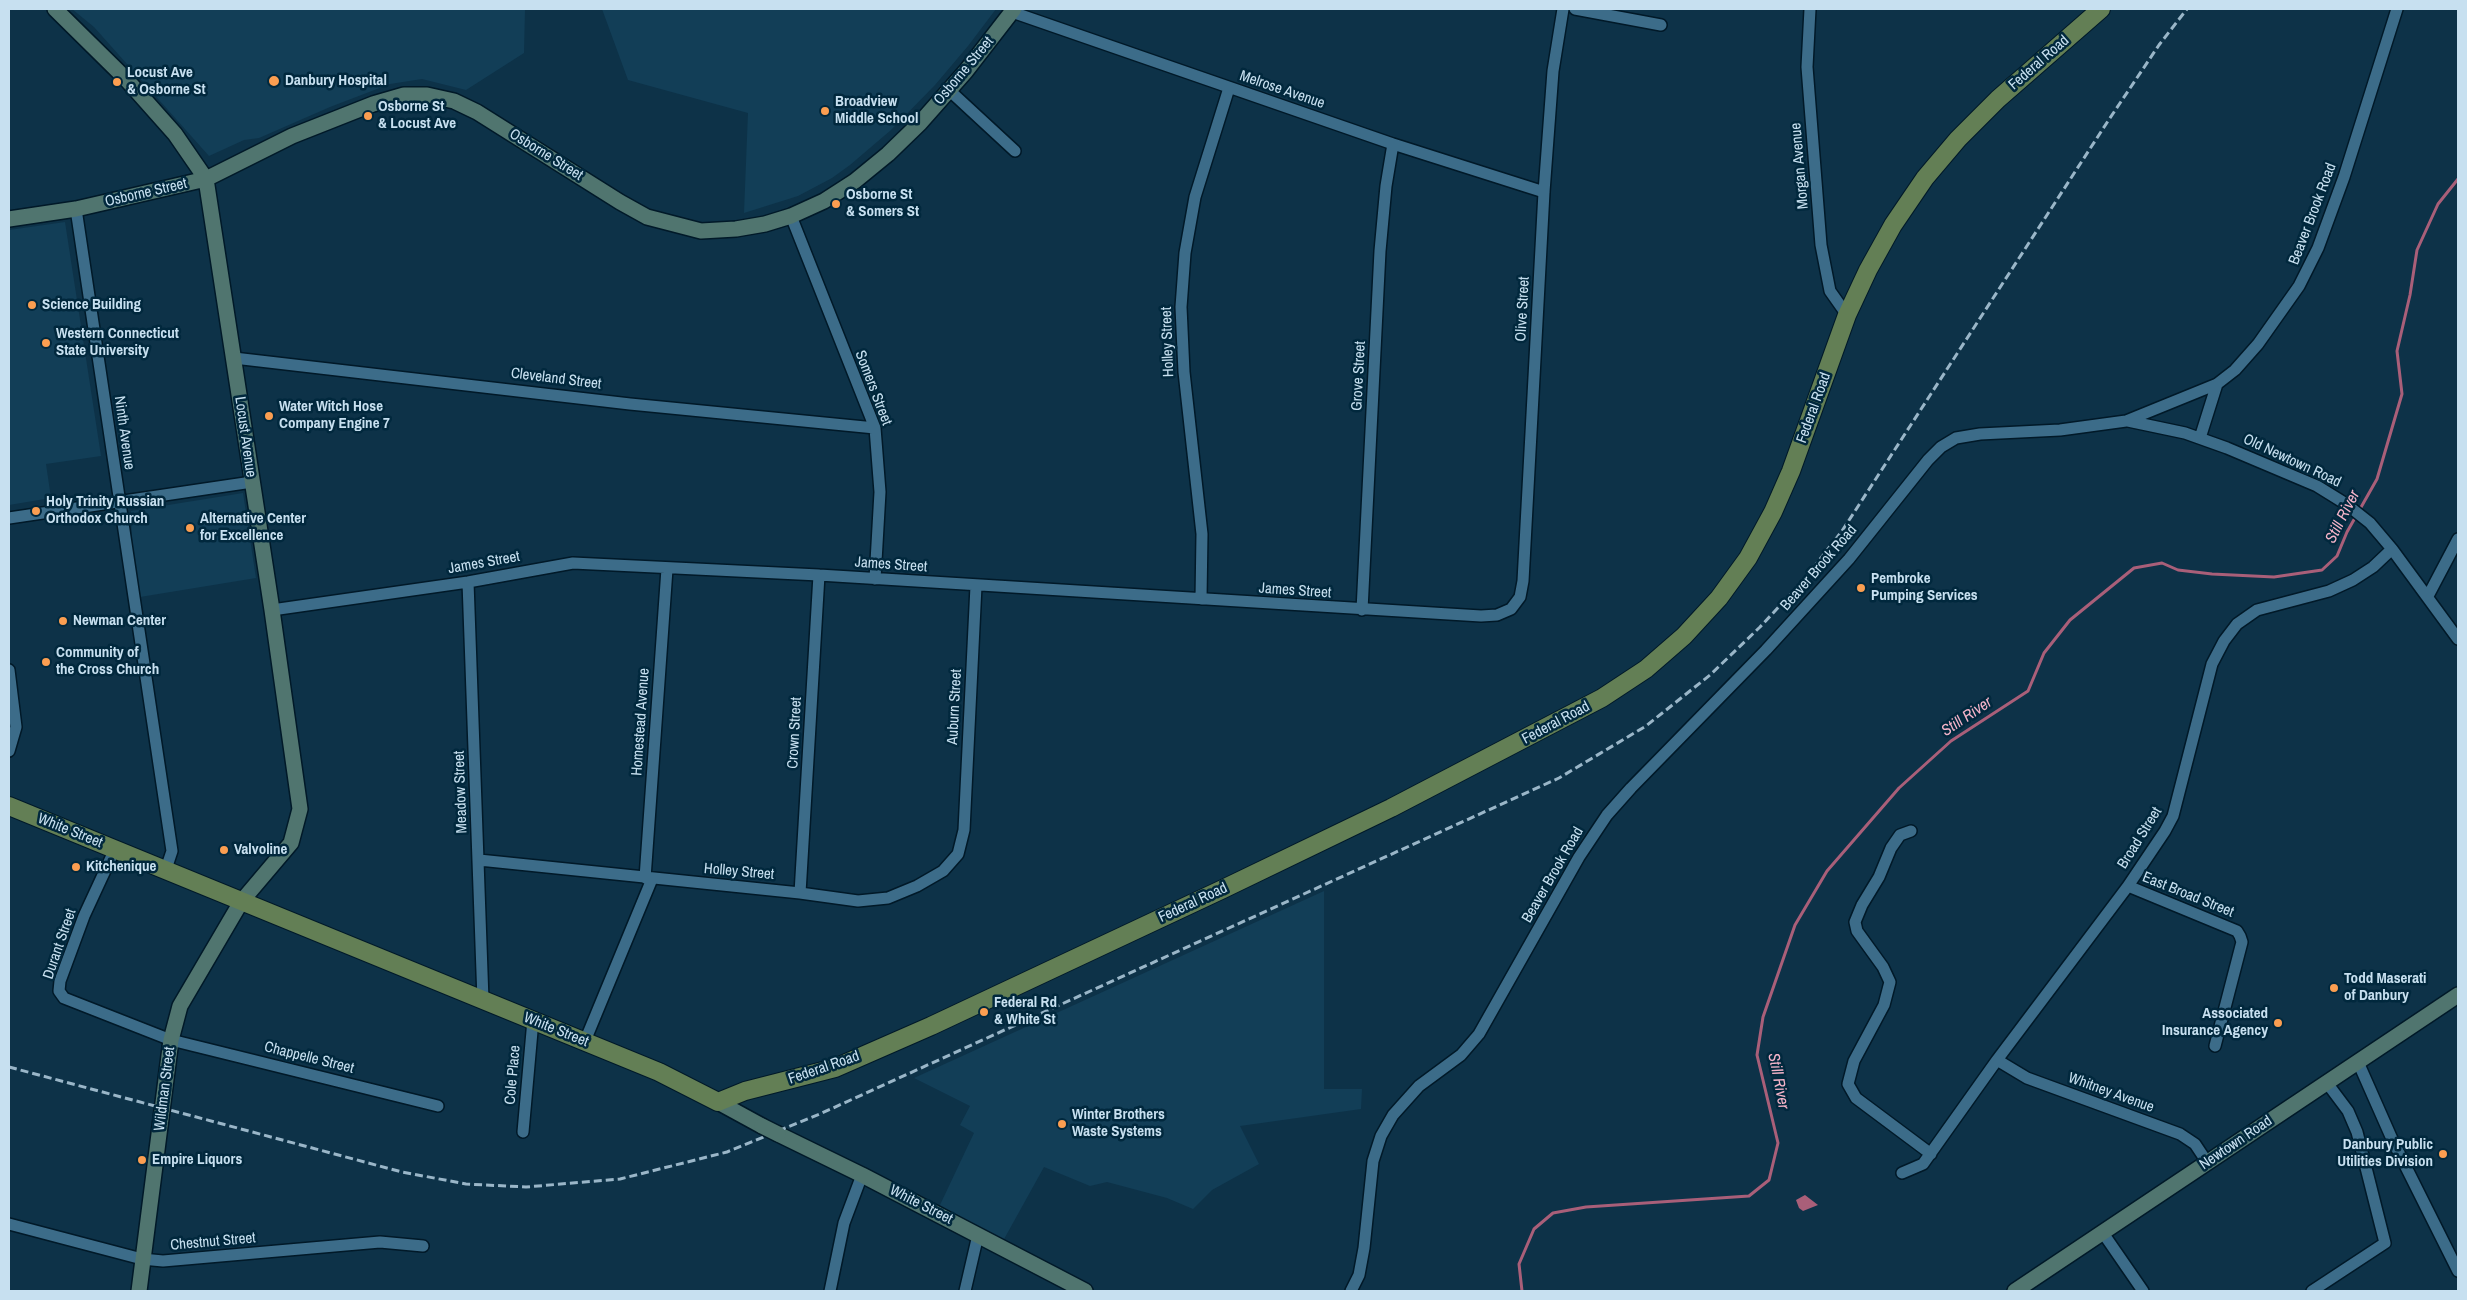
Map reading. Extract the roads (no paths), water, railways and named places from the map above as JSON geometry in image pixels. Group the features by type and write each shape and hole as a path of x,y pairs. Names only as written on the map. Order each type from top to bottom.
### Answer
{"main road":[{"name":"Locust Avenue","path":"55,9 127,80 175,134 206,179 272,610 300,809 299,820 287,851 241,902"},
{"name":"Federal Road","path":"718,1102 745,1091 834,1068 940,1022 1383,812 1602,698 1646,669 1684,636 1719,598 1748,558 1773,512 1791,471 1848,315 1868,270 1893,225 1931,171 1958,139 1998,99 2101,9"},
{"name":"Osborne Street","path":"9,219 76,208 206,179 292,136 372,104 404,95 427,94 454,101 477,112 647,217 701,230 736,229 791,216 824,201 862,175 888,154 920,123 982,52 1013,10"},
{"name":"White Street","path":"9,806 659,1072 1086,1291"},
{"name":"Wildman Street","path":"138,1291 171,1040 180,1006 241,902"},
{"name":"Newtown Road","path":"2015,1291 2458,995"}],"street":[{"name":"Olive Street","path":"1511,609 1520,597 1523,581 1552,71 1562,9"},
{"path":"1574,9 1660,25"},
{"name":"Morgan Avenue","path":"1810,9 1807,67 1821,245 1830,291 1848,315"},
{"name":"Beaver Brook Road","path":"1351,1291 1359,1275 1373,1161 1381,1136 1405,1100 1460,1055 1479,1034 1579,857 1607,815 1766,650 1849,559 1928,460 1941,447 1956,438 1980,434 2060,430 2126,421 2217,384 2234,370 2275,323 2307,273 2318,248 2344,177 2396,9"},
{"name":"Melrose Avenue","path":"1013,10 1229,88 1393,144 1544,192"},
{"name":"Holley Street","path":"1201,600 1202,534 1184,372 1181,307 1184,253 1195,197 1229,88"},
{"path":"949,90 1014,151"},
{"name":"Grove Street","path":"1362,610 1380,251 1386,186 1393,144"},
{"name":"Ninth Avenue","path":"76,208 172,851 166,869"},
{"name":"Somers Street","path":"791,216 875,428 880,492 875,579"},
{"name":"Cleveland Street","path":"234,358 630,404 875,428"},
{"path":"2200,438 2217,384"},
{"name":"Old Newtown Road","path":"2126,421 2148,424 2200,438 2285,471 2331,494 2370,523 2428,596 2458,639"},
{"path":"9,518 252,482"},
{"path":"2428,596 2458,539"},
{"name":"Broad Street","path":"1902,1173 1917,1168 1931,1154 1997,1060 2128,886 2173,816 2212,664 2224,641 2237,624 2257,610 2329,591 2353,580 2373,567 2392,549"},
{"name":"James Street","path":"272,610 468,582 573,563 819,575 1481,616 1497,615 1511,609"},
{"name":"Homestead Avenue","path":"585,1042 648,878 667,568"},
{"name":"Crown Street","path":"800,893 819,575"},
{"name":"Meadow Street","path":"468,582 483,1000"},
{"name":"Auburn Street","path":"964,830 976,586"},
{"path":"9,670 16,727 9,751"},
{"name":"Holley Street","path":"479,860 800,893 858,901 888,898 917,886 943,871 958,854 964,830"},
{"path":"1911,831 1900,835 1891,848 1879,877 1862,905 1855,922 1857,931 1883,967 1890,982 1884,1005 1854,1061 1848,1084 1856,1098 1931,1154"},
{"name":"Durant Street","path":"115,849 84,916 60,981 59,991 64,998 171,1040"},
{"name":"East Broad Street","path":"2128,886 2237,931 2242,942 2215,1046"},
{"name":"Cole Place","path":"523,1132 533,1020"},
{"name":"Chappelle Street","path":"171,1040 438,1106"},
{"name":"Whitney Avenue","path":"1997,1060 2027,1078 2180,1134 2195,1144 2208,1162"},
{"path":"2358,1062 2392,1139 2458,1271"},
{"path":"2312,1291 2385,1243 2357,1132 2348,1111 2327,1083"},
{"path":"830,1291 844,1223 862,1175"},
{"name":"Chestnut Street","path":"9,1224 142,1259 163,1261 380,1242 423,1246"},
{"path":"2103,1233 2143,1291"},
{"path":"965,1291 978,1235"}],"waterway":[{"name":"Still River","path":"1522,1291 1519,1264 1534,1229 1553,1213 1586,1207 1749,1196 1769,1180 1778,1143 1757,1055 1763,1017 1795,925 1827,871 1899,788 1951,741 2028,691 2044,653 2070,620 2134,568 2162,563 2178,570 2212,574 2274,577 2322,570 2337,556 2347,532 2377,479 2402,394 2397,351 2410,295 2417,250 2438,204 2458,179"}],"railway":[{"path":"9,1067 402,1172 466,1184 526,1187 620,1179 727,1152 822,1113 1559,778 1646,726 1710,675 1760,627 1803,581 1842,531 2108,121 2159,45 2187,9"}],"place":[{"name":"Danbury Hospital","path":"274,81"},
{"name":"Locust Ave & Osborne St","path":"117,82"},
{"name":"Broadview Middle School","path":"825,111"},
{"name":"Osborne St & Locust Ave","path":"368,116"},
{"name":"Osborne St & Somers St","path":"836,204"},
{"name":"Science Building","path":"32,305"},
{"name":"Western Connecticut State University","path":"46,343"},
{"name":"Water Witch Hose Company Engine 7","path":"269,416"},
{"name":"Holy Trinity Russian Orthodox Church","path":"36,511"},
{"name":"Alternative Center for Excellence","path":"190,528"},
{"name":"Pembroke Pumping Services","path":"1861,588"},
{"name":"Newman Center","path":"63,621"},
{"name":"Community of the Cross Church","path":"46,662"},
{"name":"Valvoline","path":"224,850"},
{"name":"Kitchenique","path":"76,867"},
{"name":"Todd Maserati of Danbury","path":"2334,988"},
{"name":"Federal Rd & White St","path":"984,1012"},
{"name":"Associated Insurance Agency","path":"2278,1023"},
{"name":"Winter Brothers Waste Systems","path":"1062,1124"},
{"name":"Danbury Public Utilities Division","path":"2443,1154"},
{"name":"Empire Liquors","path":"142,1160"}]}
